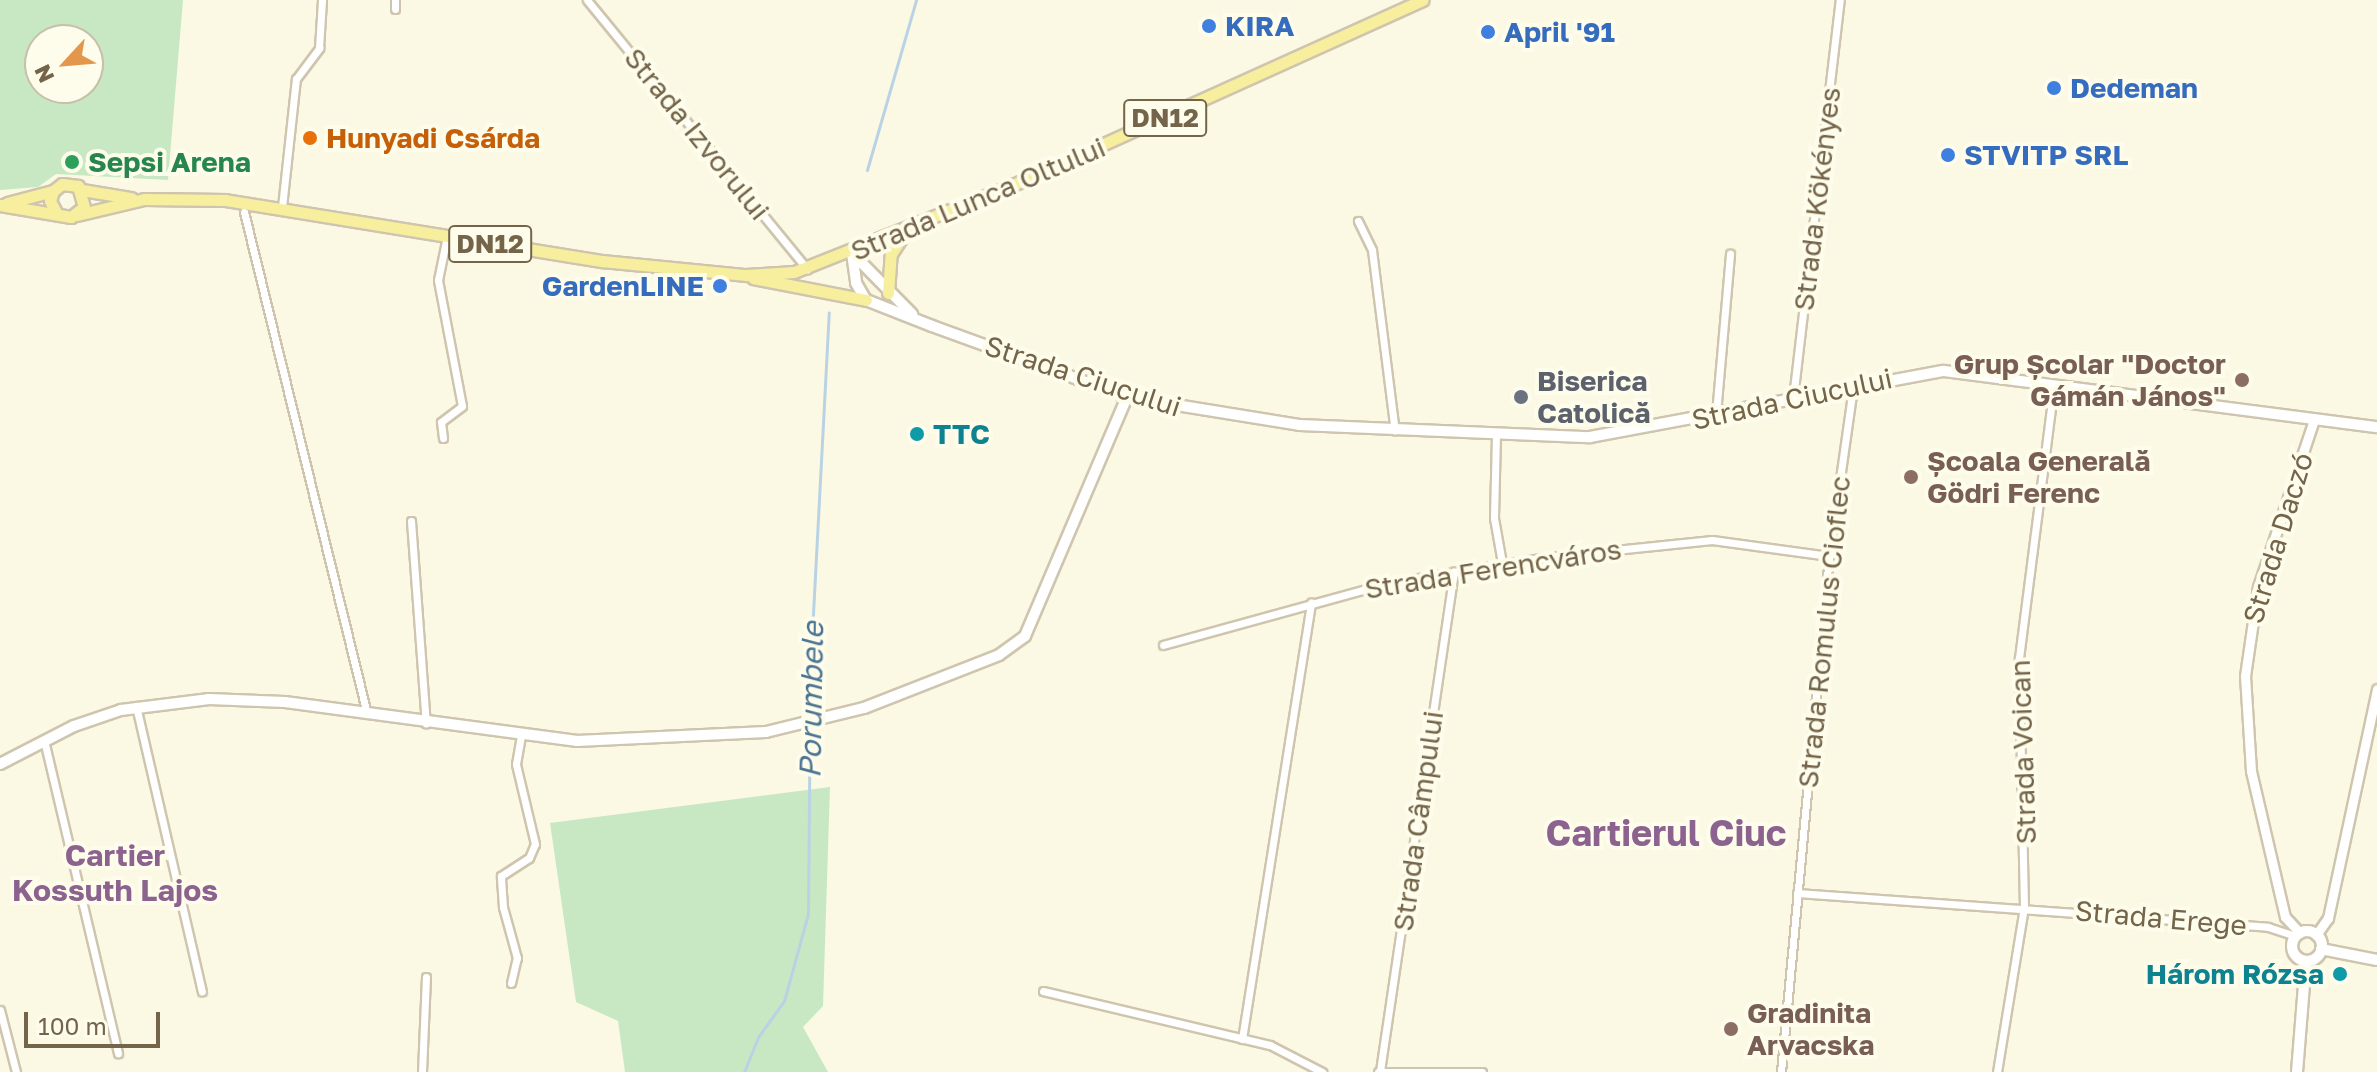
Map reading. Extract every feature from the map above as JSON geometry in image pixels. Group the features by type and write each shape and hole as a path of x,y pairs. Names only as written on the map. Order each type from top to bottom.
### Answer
{"main road":[{"name":"Strada Lunca Oltului","path":"746,275 807,269 907,231 1422,0"},
{"path":"67,183 82,190 84,207 77,215 0,205 53,191 67,183"},
{"name":"DN12","path":"82,190 144,199 236,201 592,260 746,275"},
{"path":"53,191 50,201 57,214"},
{"name":"DN12","path":"77,215 144,199"},
{"path":"888,293 891,254 907,231"},
{"path":"852,253 888,293 932,326"},
{"path":"852,253 856,283 866,300"},
{"path":"746,275 866,300"},
{"name":"Strada Ciucului","path":"866,300 1127,397 1215,415 1395,431 1590,437 1853,385 1944,371 2377,427"},
{"path":"0,764 44,740 136,706 225,698 521,736 604,742 715,737 822,722 999,655 1020,642 1034,619 1127,397"},
{"path":"2306,961 2294,954 2298,935 2316,935 2321,949"},
{"path":"2297,1072 2306,961 2321,949 2377,960"}],"street":[{"path":"282,207 296,79 319,48 322,0"},
{"name":"Strada Izvorului","path":"587,0 807,269"},
{"name":"Strada Kökényes","path":"1793,398 1840,0"},
{"path":"244,212 367,714"},
{"path":"1358,221 1372,250 1395,431"},
{"path":"443,438 441,422 462,406 438,280 447,236"},
{"path":"1716,414 1730,254"},
{"name":"Strada Voican","path":"1997,1072 2024,907 2019,658 2054,384"},
{"name":"Strada Romulus Cioflec","path":"1781,1072 1829,556 1853,385"},
{"name":"Strada Daczó","path":"2298,935 2285,917 2251,771 2245,676 2258,587 2314,420"},
{"path":"1496,435 1494,518 1502,563"},
{"path":"411,521 426,723"},
{"name":"Strada Ferencváros","path":"1163,645 1311,602 1502,563 1712,540 1829,556"},
{"name":"Strada Câmpului","path":"1379,1072 1454,571"},
{"path":"1242,1039 1311,602"},
{"path":"2316,935 2328,918 2377,689"},
{"path":"136,706 202,991"},
{"path":"511,983 517,958 503,907 501,876 529,858 535,844 516,764 521,736"},
{"path":"44,740 118,1053"},
{"name":"Strada Erege","path":"1797,893 2268,927 2298,935"},
{"path":"422,1072 426,977"},
{"path":"1043,991 1270,1045 1322,1072"},
{"path":"0,1010 16,1072"},
{"path":"1379,1072 1482,1072"}],"green space":[{"path":"0,0 183,0 168,180 56,174 38,187 0,190"},
{"path":"830,787 823,1006 803,1027 828,1072 625,1072 618,1021 576,1002 550,823"}],"waterway":[{"name":"Porumbele","path":"867,170 916,0"},
{"name":"Porumbele","path":"744,1072 758,1037 784,1001 808,914 810,671 829,313"}],"place":[{"name":"KIRA","path":"1209,26"},
{"name":"April '91","path":"1488,32"},
{"name":"Dedeman","path":"2054,88"},
{"name":"Hunyadi Csárda","path":"310,138"},
{"name":"STVITP SRL","path":"1948,155"},
{"name":"Sepsi Arena","path":"72,162"},
{"name":"GardenLINE","path":"720,286"},
{"name":"Grup Școlar \"Doctor Gámán János\"","path":"2242,380"},
{"name":"Biserica Catolică","path":"1521,397"},
{"name":"TTC","path":"917,434"},
{"name":"Școala Generală Gödri Ferenc","path":"1911,477"},
{"name":"Három Rózsa","path":"2340,974"},
{"name":"Gradinita Arvacska","path":"1731,1029"}],"district":[{"name":"Cartierul Ciuc","path":"1666,833"},
{"name":"Cartier Kossuth Lajos","path":"115,872"}]}
